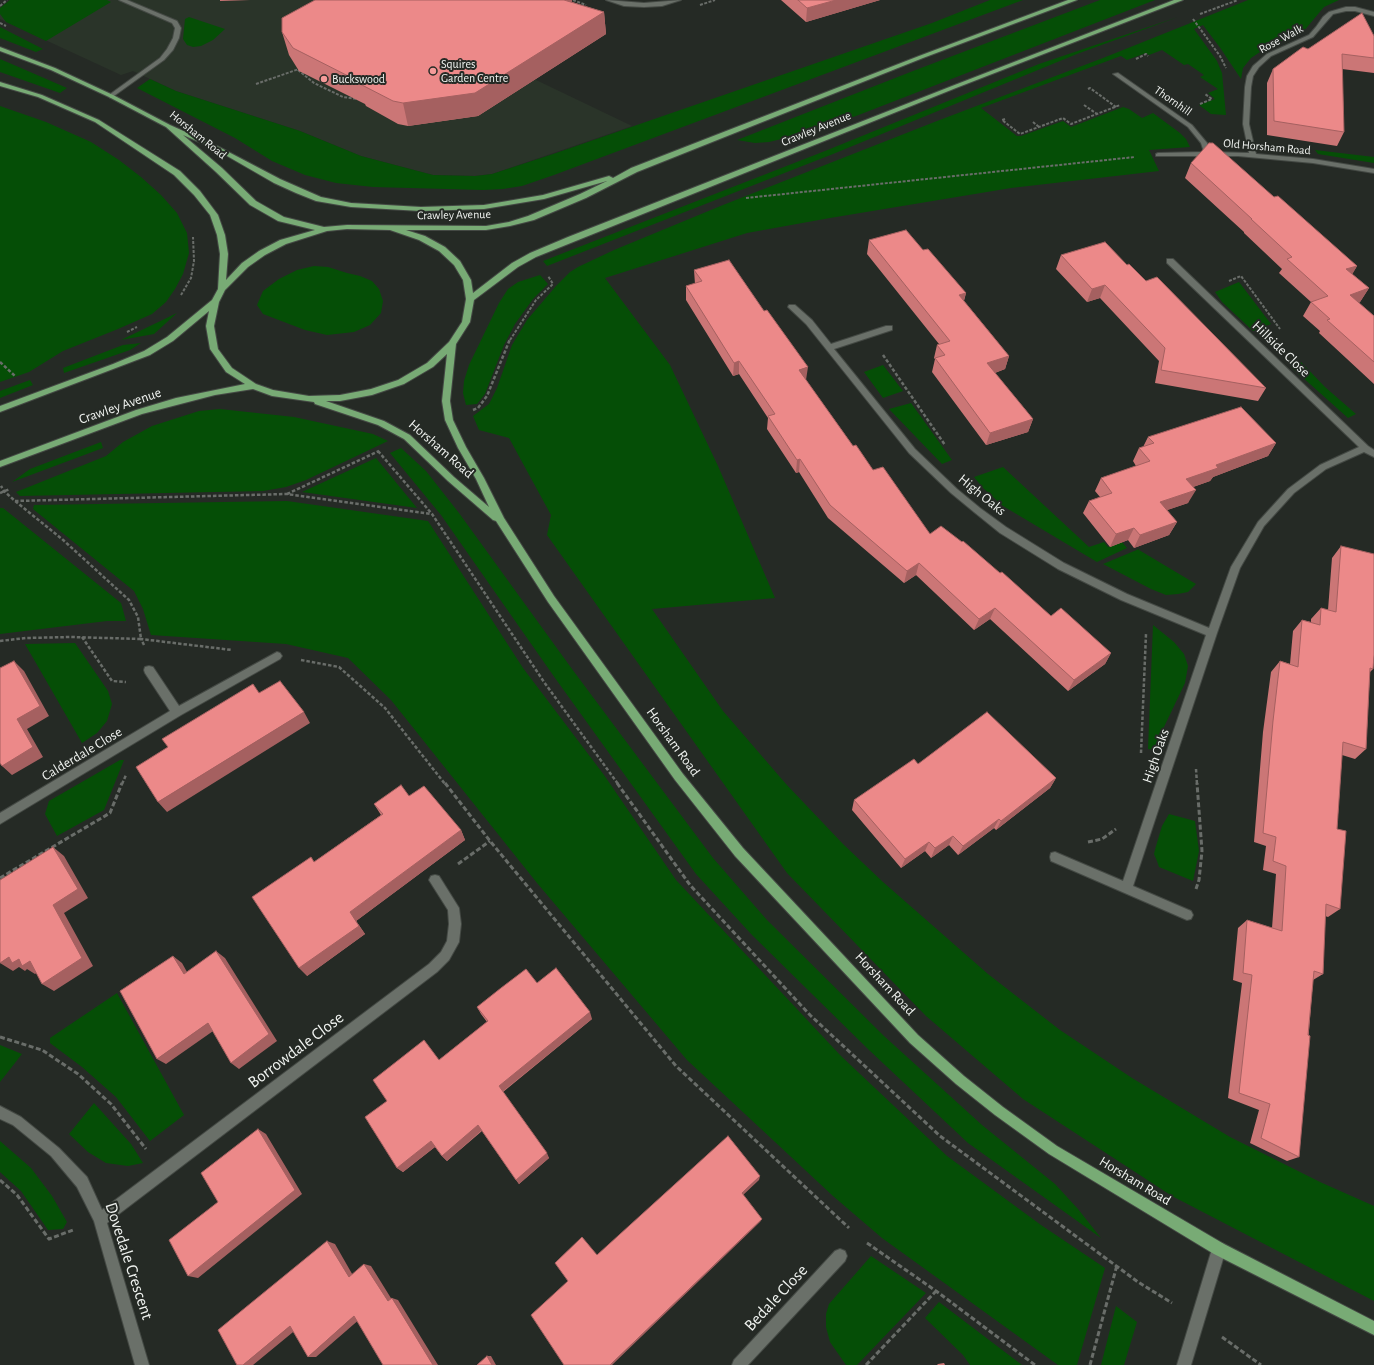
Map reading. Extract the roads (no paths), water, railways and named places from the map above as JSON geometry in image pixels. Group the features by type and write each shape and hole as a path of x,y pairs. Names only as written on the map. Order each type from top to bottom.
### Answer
{"main road":[{"name":"Crawley Avenue","path":"327,229 347,227 471,228 510,224 553,209 583,196 634,170 921,57 1074,0"},
{"name":"Crawley Avenue","path":"470,299 515,265 533,255 954,87 1180,0"},
{"name":"Horsham Road","path":"0,49 53,69 111,96 168,126 219,170 253,203 281,219 327,229"},
{"path":"0,84 40,96 97,121 177,173 214,215 221,235 224,254 222,289"},
{"path":"168,126 217,148 293,189 319,199 351,205 465,209 491,206 544,197 634,170"},
{"path":"327,229 297,237 262,252 245,264 222,289 215,302 210,326 214,349 229,370 253,386 272,393 309,399 340,398 372,392 401,382 430,365 452,344 466,322 470,299 466,280 463,274 457,263 442,249 422,238 391,228"},
{"path":"0,409 147,353 170,339 215,302"},
{"name":"Horsham Road","path":"452,344 446,401 449,420 462,448 480,478 500,520 551,599 679,777 739,852 914,1039 999,1112 1053,1150 1219,1249 1374,1328"},
{"name":"Crawley Avenue","path":"0,464 140,412 176,401 215,392 253,386"},
{"name":"Horsham Road","path":"309,399 382,423 407,437 451,479 500,520"}],"street":[{"path":"111,96 162,59 170,50 176,38 178,28 175,22 122,0"},
{"path":"609,0 624,4 644,5 662,4 678,0"},
{"name":"Rose Walk","path":"1253,156 1246,124 1248,87 1250,76 1256,66 1269,55 1311,36 1319,28 1325,18 1331,13 1339,10 1355,9 1374,14"},
{"name":"Thornhill","path":"1116,74 1190,126 1204,143 1208,154"},
{"name":"Old Horsham Road","path":"1158,155 1208,154 1253,156 1313,161 1374,171"},
{"name":"Hillside Close","path":"1170,261 1365,448 1374,454"},
{"name":"High Oaks","path":"792,307 809,322 830,347 873,404 912,451 954,491 1003,530 1061,566 1103,586 1212,633"},
{"path":"830,347 888,328"},
{"name":"High Oaks","path":"1126,889 1212,633 1236,567 1261,524 1291,491 1323,467 1365,448"},
{"name":"Calderdale Close","path":"0,819 178,712 277,656"},
{"path":"149,670 178,712"},
{"path":"1054,857 1187,916"},
{"name":"Borrowdale Close","path":"100,1220 446,956 453,942 455,924 453,908 434,880"},
{"name":"Dovedale Crescent","path":"0,1112 17,1121 55,1152 82,1182 100,1220 142,1365"},
{"path":"1184,1365 1219,1249"},
{"name":"Bedale Close","path":"739,1365 840,1256"}],"place":[{"name":"Squires Garden Centre","path":"433,71"},
{"name":"Buckswood","path":"324,79"}]}
